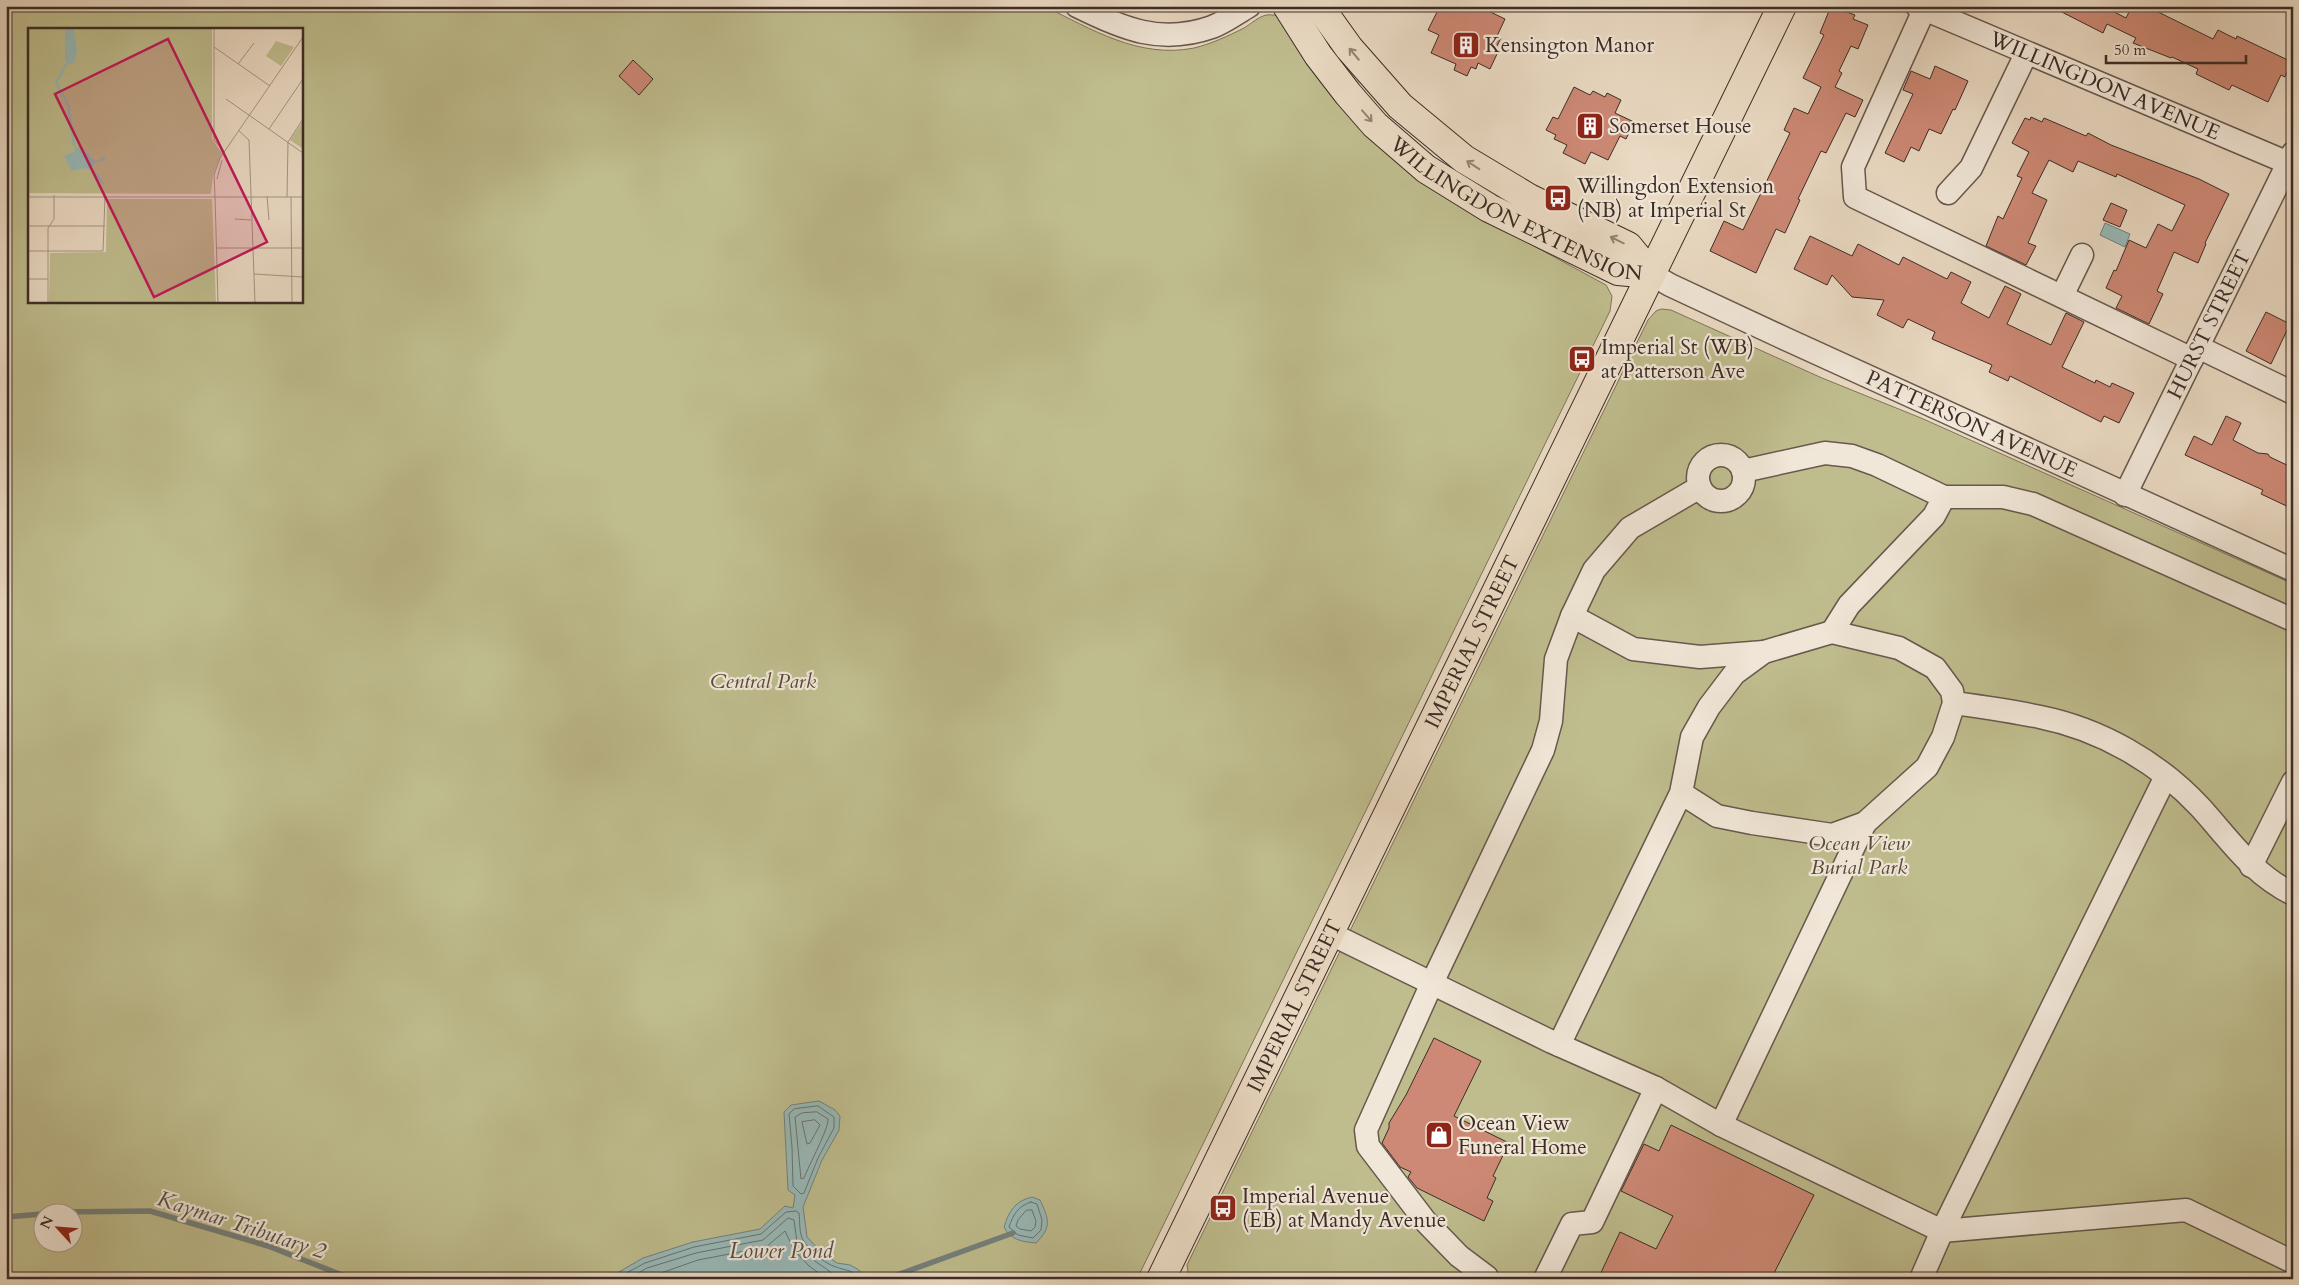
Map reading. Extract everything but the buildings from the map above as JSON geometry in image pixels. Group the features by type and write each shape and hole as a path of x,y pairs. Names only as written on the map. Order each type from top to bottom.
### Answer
{"main road":[{"name":"WILLINGDON EXTENSION","path":"1287,6 1318,55 1348,94 1375,125 1426,170 1489,208 1618,271 1651,274"},
{"name":"WILLINGDON EXTENSION","path":"1319,6 1349,48 1400,106 1464,159 1529,198 1628,246 1651,274"},
{"name":"IMPERIAL STREET","path":"1161,1279 1782,6"}],"street":[{"path":"1077,6 1131,30 1153,34 1178,35 1214,26 1249,6"},
{"path":"1920,8 1853,167 1855,197 2062,296 2293,393"},
{"name":"WILLINGDON AVENUE","path":"1920,8 2026,54 2291,160"},
{"path":"1948,193 1971,168 2026,54"},
{"name":"HURST STREET","path":"2125,495 2291,160"},
{"path":"2062,296 2082,255"},
{"name":"PATTERSON AVENUE","path":"1651,274 1670,285 2125,495 2293,570"},
{"path":"1743,471 1825,453 1852,456 1877,465 1944,497 2003,497 2033,504 2293,620"},
{"path":"1714,456 1728,456 1740,465 1743,471 1744,478 1740,490 1730,499 1723,501 1709,498 1700,487 1699,472 1707,460 1714,456"},
{"path":"1487,1277 1459,1256 1426,1222 1368,1146 1366,1130 1432,983 1543,750 1551,721 1556,659 1572,616 1594,570 1630,528 1700,487"},
{"path":"1832,632 1849,606 1934,516 1944,497"},
{"path":"1572,616 1633,649 1700,657 1764,652 1832,632 1899,648 1935,668 1952,691 1954,703 1943,738 1927,767 1865,824 1720,1125"},
{"path":"1559,1045 1681,793 1692,738 1709,707 1734,674 1764,652"},
{"path":"1954,703 2041,717 2074,726 2118,745 2150,763 2199,806 2232,846 2252,866 2278,887 2293,894"},
{"path":"1922,1279 1942,1231 2166,776"},
{"path":"2252,866 2293,782"},
{"path":"1681,793 1717,816 1752,824 1832,836 1865,824"},
{"path":"1329,933 1559,1045 1656,1088 1720,1125 1942,1231 2186,1210 2293,1262"},
{"path":"1545,1279 1572,1224 1592,1222 1656,1088"}],"green space":[{"name":"Central Park","path":"6,6 1044,6 1116,40 1135,46 1174,50 1194,48 1207,44 1244,28 1261,17 1275,15 1282,17 1423,182 1449,200 1606,285 1612,296 1610,311 1137,1279 6,1279"},
{"name":"Ocean View Burial Park","path":"1661,309 1671,310 1822,378 1921,418 2293,584 2293,1279 1189,1279 1187,1265 1648,320 1656,311"}],"water":[{"path":"2105,223 2130,234 2125,247 2100,235"},
{"name":"Lower Pond","path":"819,1101 835,1110 840,1116 839,1130 822,1160 803,1207 807,1237 820,1251 837,1263 850,1265 859,1270 865,1279 607,1279 643,1258 693,1242 760,1229 785,1206 793,1208 795,1195 788,1190 784,1112 791,1105"},
{"path":"1032,1197 1040,1200 1047,1218 1045,1232 1036,1243 1013,1238 1004,1227 1008,1216 1017,1204"}],"waterway":[{"name":"Kaymar Tributary 2","path":"82,1212 150,1211 268,1246 352,1279"},
{"name":"Kaymar Tributary 2","path":"6,1217 32,1215"},
{"name":"Kaymar Tributary 2","path":"886,1279 1013,1233"}],"place":[{"name":"Kensington Manor","path":"1466,45"},
{"name":"Somerset House","path":"1590,126"},
{"name":"Willingdon Extension (NB) at Imperial St","path":"1558,198"},
{"name":"Imperial St (WB) at Patterson Ave","path":"1582,359"},
{"name":"Ocean View Funeral Home","path":"1439,1135"},
{"name":"Imperial Avenue (EB) at Mandy Avenue","path":"1223,1208"}]}
